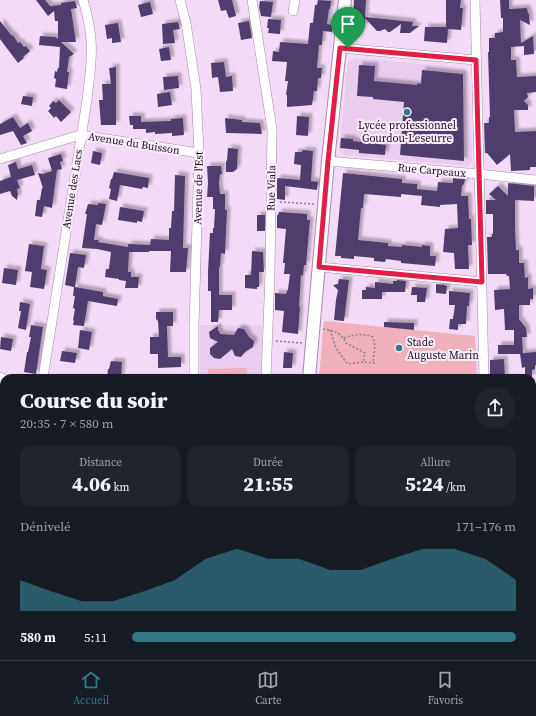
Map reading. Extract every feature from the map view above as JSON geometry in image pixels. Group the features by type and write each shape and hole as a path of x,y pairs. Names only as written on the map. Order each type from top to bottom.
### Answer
{"main road":[{"path":"313,374 314,327 324,205 345,0"}],"street":[{"name":"Avenue des Lacs","path":"44,374 80,135 87,100 91,41 87,12 83,0"},
{"name":"Avenue de l'Est","path":"180,0 186,23 196,89 199,153 194,374"},
{"name":"Rue Viala","path":"252,0 272,129 266,374"},
{"path":"294,10 295,0"},
{"path":"475,0 484,374"},
{"path":"340,48 476,60"},
{"name":"Avenue du Buisson","path":"0,159 80,135 199,153"},
{"name":"Rue Carpeaux","path":"328,161 536,180"},
{"path":"319,267 482,282"}],"path":[{"path":"271,201 324,205"},
{"path":"314,327 339,333 344,338 346,343 365,353 363,362"},
{"path":"330,330 336,348 348,364 363,362 376,363"},
{"path":"344,338 356,334 366,334 372,337 375,346 373,362"},
{"path":"268,340 306,344"}],"shaded area":[{"name":"Lycée professionnel Gourdou-Leseurre","path":"356,58 464,68 469,74 472,162 468,166 344,155 339,150 348,63"},
{"name":"Stade Auguste Marin","path":"324,321 475,336 477,374 319,374"},
{"path":"200,325 262,325 261,374 200,374"},
{"path":"247,368 247,374 208,374 208,369"}],"building":[{"path":"36,0 45,0 50,6 75,1 77,8 71,9 76,42 61,42 74,54 69,57 67,89 55,87 56,79 54,78 55,71 57,72 59,68 60,47 39,45 40,36 55,37 58,39 58,21 55,21 54,11 48,16"},
{"path":"218,0 232,0 236,16 229,18 226,10 221,11"},
{"path":"318,0 331,1 327,24 332,25 332,32 323,31 322,45 319,45 317,68 322,68 321,78 318,78 317,91 314,91 312,105 287,107 286,95 288,81 285,81 287,62 272,61 273,51 279,52 280,42 308,44 310,23 313,23 315,5 317,5"},
{"path":"354,0 366,0 365,17 413,22 412,26 419,26 410,33 400,33 401,24 390,32 385,29 377,31 365,18 365,27 355,29 356,16 353,16"},
{"path":"446,0 461,0 460,8 463,8 461,30 448,29 447,43 424,41 425,27 446,27"},
{"path":"500,0 509,0 509,9 527,8 530,25 520,20 521,43 533,36 534,54 524,55 524,46 511,47 511,60 516,60 517,77 536,76 536,92 527,93 528,97 524,101 528,105 528,110 514,110 515,132 536,131 536,167 530,167 530,170 511,171 510,154 497,165 487,153 485,153 484,123 489,123 490,117 489,38 495,38 495,33 503,32 503,18 501,18"},
{"path":"260,1 273,2 271,17 261,16 259,7"},
{"path":"150,2 153,14 141,17 138,5"},
{"path":"268,19 281,20 280,34 268,33"},
{"path":"0,21 18,43 20,42 24,47 26,46 30,51 18,63 0,39"},
{"path":"249,21 252,38 241,40 238,23"},
{"path":"178,22 180,29 173,30 175,43 163,44 162,24"},
{"path":"118,23 121,42 112,43 112,38 107,39 105,25"},
{"path":"169,47 171,60 161,61 159,49"},
{"path":"224,62 226,77 232,76 233,91 220,92 218,77 212,78 211,63"},
{"path":"359,65 375,66 374,81 417,85 418,83 421,84 422,70 463,74 464,161 400,155 404,102 357,96"},
{"path":"116,67 116,125 101,125 99,100 103,100 102,84 111,84 109,68"},
{"path":"178,76 179,88 164,90 163,77"},
{"path":"170,92 172,105 158,107 157,94"},
{"path":"23,96 33,97 32,106 21,104"},
{"path":"59,100 71,112 61,122 56,116 54,118 48,111 51,108 49,106 53,101 56,103"},
{"path":"129,116 141,116 141,122 171,121 171,119 183,118 184,135 172,136 172,133 146,133 146,129 133,129 133,125 130,125"},
{"path":"297,116 309,117 308,136 296,135"},
{"path":"13,117 20,128 28,123 32,131 23,136 27,143 21,145 13,131 0,135 0,124"},
{"path":"225,118 242,120 242,122 260,123 262,134 226,133"},
{"path":"341,138 386,145 385,155 359,153 359,150 340,148"},
{"path":"228,148 238,149 237,169 233,172 226,172"},
{"path":"303,150 313,151 311,181 318,182 317,190 285,186 285,200 277,199 277,178 300,180 301,165 294,164 295,152 302,152"},
{"path":"93,151 102,153 100,165 91,163"},
{"path":"61,154 63,161 60,162 62,169 57,170 52,208 44,206 42,217 35,216 37,200 40,200 43,188 38,173 43,174 52,171 48,158"},
{"path":"16,162 18,169 32,165 35,175 17,180 20,188 17,189 17,200 12,196 10,191 0,194 0,181 11,177 8,165"},
{"path":"207,166 221,166 222,174 220,174 219,183 220,194 225,194 225,210 227,210 225,254 221,253 219,267 219,295 232,295 232,310 219,310 218,322 211,322 211,291 208,291 210,233 213,233 215,209 213,209 213,197 207,197"},
{"path":"114,172 149,178 148,188 143,187 142,189 120,185 117,201 109,199 111,189 109,188"},
{"path":"343,173 402,179 402,183 417,184 417,189 437,191 438,182 453,183 453,178 465,179 462,186 461,196 468,196 469,219 471,219 472,245 468,245 469,269 455,269 454,253 443,252 445,229 458,228 457,204 440,205 440,207 421,205 422,196 401,194 401,197 364,194 358,240 388,243 388,246 430,246 430,256 436,256 435,266 401,263 401,261 386,259 385,262 374,261 374,258 354,256 354,259 335,256"},
{"path":"175,175 185,176 183,248 188,248 186,272 170,272 171,251 129,252 128,272 131,272 131,277 139,277 138,288 125,288 126,281 105,277 106,269 109,269 111,252 82,248 87,214 85,214 88,204 106,204 102,225 96,224 94,240 99,240 98,242 128,247 128,244 150,245 151,239 169,240 169,228 171,228 172,211 174,211"},
{"path":"508,183 534,186 534,201 515,200 516,250 519,250 519,263 524,263 525,278 528,277 528,289 533,288 533,299 530,299 530,305 519,305 519,319 526,328 527,337 522,337 523,353 536,352 536,365 535,369 532,370 532,374 525,374 525,367 522,368 520,354 498,354 498,345 514,345 514,330 505,330 504,309 495,310 494,290 510,289 509,276 506,274 488,274 487,237 492,237 493,234 493,214 486,214 486,200 496,200 489,194 498,186 508,196"},
{"path":"120,207 144,211 142,222 137,221 137,223 118,220"},
{"path":"279,212 307,214 307,220 310,220 306,265 304,265 303,276 301,275 298,334 282,332 284,311 275,310 275,293 286,294 290,274 284,274 285,263 283,263 286,229 277,228 277,215"},
{"path":"257,215 265,215 265,231 257,231"},
{"path":"29,244 44,246 41,269 47,270 44,289 30,287 32,272 25,271"},
{"path":"252,251 263,252 264,272 259,272 259,287 257,287 257,289 245,288 245,275 251,275"},
{"path":"70,253 86,255 84,268 78,267 75,287 103,292 103,296 118,299 117,306 88,301 84,326 73,325 75,309 73,308 75,296 73,296 74,287 65,285"},
{"path":"4,268 18,270 16,285 2,283"},
{"path":"339,279 349,280 344,321 334,320 338,290 333,285 338,284"},
{"path":"393,281 406,281 405,292 382,292 382,299 362,299 362,290 366,290 366,287 375,288 375,282 393,284"},
{"path":"436,284 447,286 446,294 436,293"},
{"path":"412,287 427,288 425,302 417,302 417,295 411,295"},
{"path":"449,291 470,293 469,306 467,306 466,324 458,324 458,330 449,329 450,319 453,319 455,305 449,305"},
{"path":"20,302 30,304 26,330 18,328 21,311 19,311"},
{"path":"156,312 173,312 173,326 167,326 168,357 181,357 181,367 158,368 158,354 150,354 150,337 159,337"},
{"path":"384,322 414,323 414,330 384,327"},
{"path":"31,325 43,327 36,374 24,372 31,337 29,337"},
{"path":"218,326 218,331 220,334 234,335 238,328 244,329 249,337 254,341 253,347 245,352 241,357 235,356 232,349 220,359 214,358 210,354 210,348 218,342 210,338 209,332"},
{"path":"80,330 92,332 89,350 78,348"},
{"path":"1,337 13,339 11,351 0,349"},
{"path":"62,351 77,353 75,363 60,361"},
{"path":"284,352 293,353 292,368 283,368"},
{"path":"504,359 505,374 490,374 490,360"},
{"path":"111,361 122,362 121,374 107,374"}],"place":[{"name":"Lycée professionnel Gourdou-Leseurre","path":"407,112"},
{"name":"Stade Auguste Marin","path":"399,348"}],"route":[{"path":"340,48 348,48 476,60 482,282 319,267 340,48"}]}
